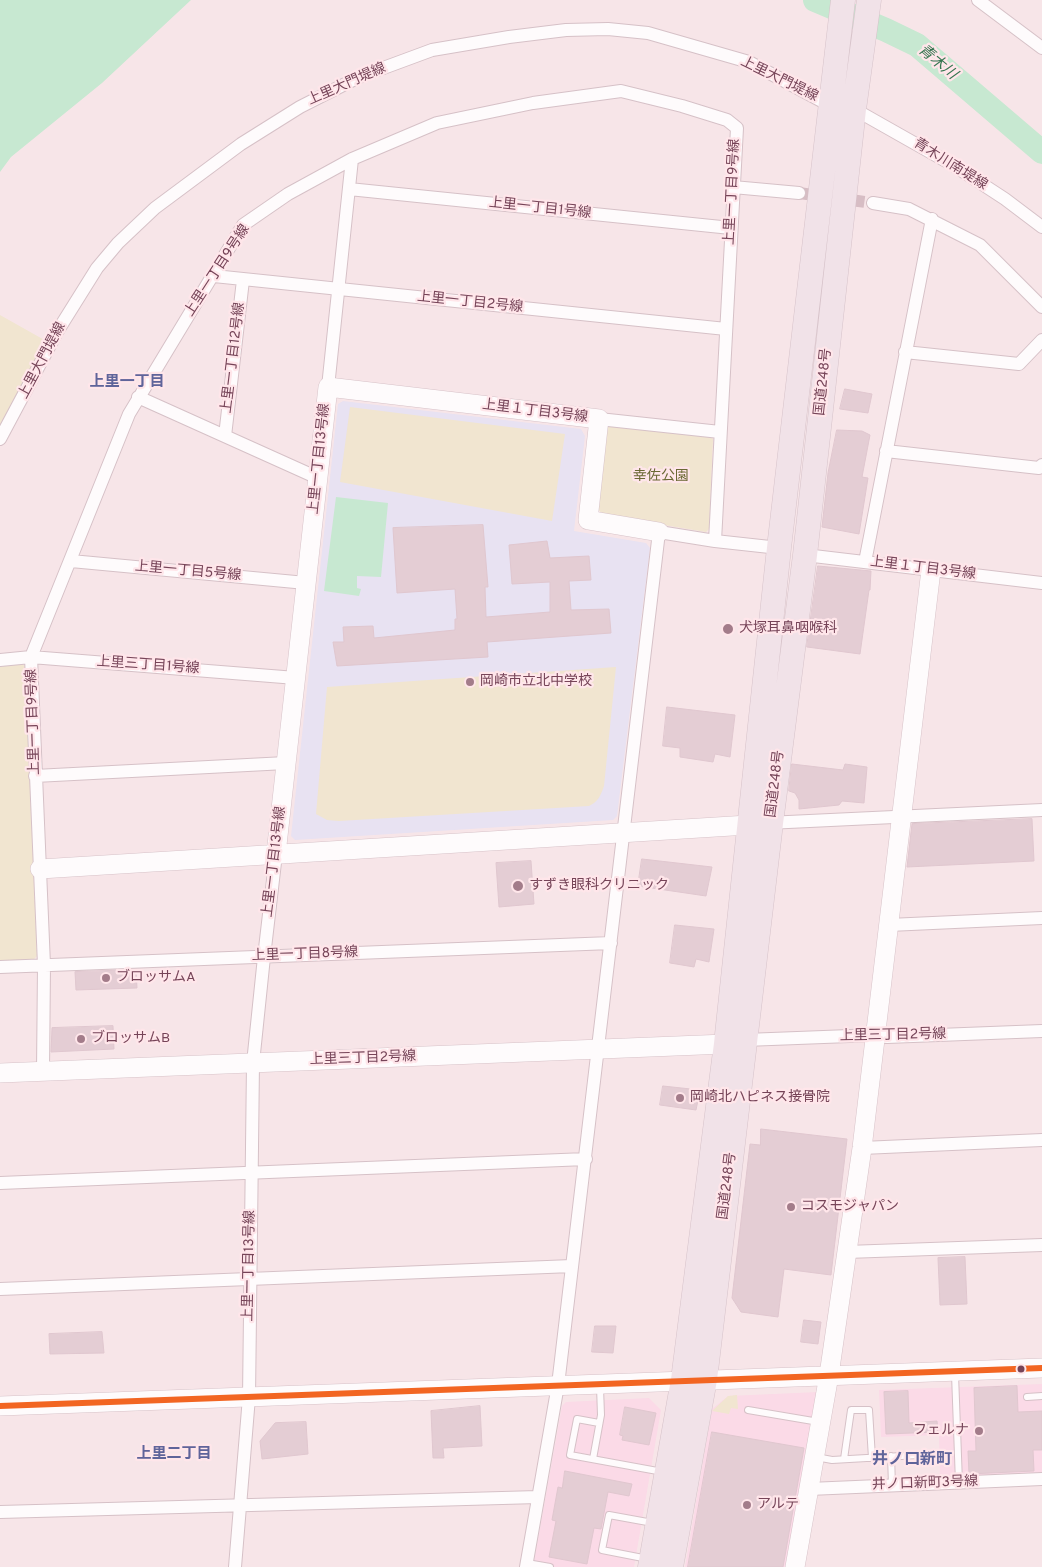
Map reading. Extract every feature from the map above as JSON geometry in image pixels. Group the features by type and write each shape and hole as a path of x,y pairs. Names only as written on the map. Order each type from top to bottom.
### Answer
{"highway":[{"name":"国道248号","path":"760,824 805,555 843,108 836,69 843,0"},
{"name":"国道248号","path":"658,1564 694,1380 735,1042 760,824 779,548 843,108 859,74 869,0"},
{"name":"国道248号","path":"658,1564 658,1524 667,1472 694,1380"}],"street":[{"path":"978,0 1042,48"},
{"name":"上里大門堤線","path":"0,438 57,332 97,268 118,243 155,208 241,144 300,107 359,77 432,50 566,30 608,29 648,33 749,62 843,108"},
{"name":"上里一丁目9号線","path":"43,1071 44,966 31,657 129,414 214,276 243,225 288,194 352,159 437,123 533,103 621,91 682,106 727,120 737,128 715,541"},
{"name":"青木川南堤線","path":"843,108 953,165 1005,199 1042,227"},
{"name":"上里一丁目13号線","path":"235,1567 249,1397 253,1064 352,159"},
{"path":"733,186 799,194"},
{"name":"上里一丁目1号線","path":"349,189 732,228"},
{"path":"873,203 910,209 980,245 1042,307"},
{"path":"865,562 932,219"},
{"name":"上里一丁目2号線","path":"214,276 726,329"},
{"name":"上里一丁目12号線","path":"225,436 243,280"},
{"path":"905,352 1019,364 1042,340"},
{"name":"上里１丁目3号線","path":"328,388 573,418 599,419 588,520 715,541 779,548"},
{"path":"138,397 318,478"},
{"path":"599,419 720,432"},
{"path":"886,451 1039,468 1042,465"},
{"path":"526,1565 558,1385 659,532"},
{"name":"上里１丁目3号線","path":"805,555 1042,583"},
{"name":"上里一丁目5号線","path":"70,561 306,583"},
{"path":"795,1567 829,1375 862,1148 931,570"},
{"name":"上里三丁目1号線","path":"0,660 31,657 296,678"},
{"path":"35,776 286,764"},
{"path":"40,869 624,831 1042,810"},
{"path":"889,925 1042,918"},
{"name":"上里一丁目8号線","path":"0,967 611,942"},
{"name":"上里三丁目2号線","path":"0,1073 598,1050 876,1035 887,1037 1042,1031"},
{"path":"862,1148 1042,1140"},
{"path":"0,1183 586,1159"},
{"path":"847,1252 1042,1245"},
{"path":"0,1289 572,1266"},
{"path":"0,1406 1042,1368"},
{"name":"井ノ口新町3号線","path":"809,1488 1042,1479"},
{"path":"0,1512 538,1497"}],"lane":[{"path":"954,1370 959,1483"},
{"path":"593,1459 601,1416 600,1383"},
{"path":"1027,1397 1042,1396"},
{"path":"748,1410 821,1423"},
{"path":"844,1459 852,1410 869,1410 872,1458"},
{"path":"599,1424 577,1419 570,1455 667,1472"},
{"path":"814,1457 832,1460 936,1454"},
{"path":"891,1456 892,1485"},
{"path":"658,1524 609,1515 602,1550 658,1564"},
{"path":"526,1565 550,1567"}],"shaded area":[{"path":"0,0 191,0 102,83 11,157 0,172"},
{"name":"岡崎市立北中学校","path":"343,401 581,429 585,436 574,531 646,543 650,548 617,816 613,820 295,840 291,836 338,404"},
{"path":"336,497 388,503 381,577 357,576 357,588 361,589 359,596 324,591"},
{"name":"フェルナ","path":"1042,1384 1042,1473 940,1477 939,1435 881,1437 879,1390"},
{"name":"アルテ","path":"818,1392 788,1567 685,1567 712,1409 728,1396"},
{"path":"649,1398 661,1410 634,1567 533,1567 562,1406 566,1402"}],"green space":[{"path":"0,315 48,342 0,429"},
{"path":"350,407 565,434 552,521 340,482"},
{"name":"幸佐公園","path":"610,423 709,435 713,439 709,529 706,532 603,515 597,508 606,427"},
{"path":"20,663 25,666 37,956 32,961 0,962 0,665"},
{"path":"616,667 604,786 599,798 589,806 339,821 327,820 316,814 327,687"},
{"path":"737,1395 738,1409 731,1408 729,1414 712,1411 728,1396"}],"building":[{"path":"845,389 872,394 868,413 840,409"},
{"path":"837,430 862,431 870,435 862,477 868,478 859,534 822,527 828,473"},
{"path":"483,525 488,587 485,587 486,617 550,612 550,582 512,584 509,545 547,541 550,558 589,556 591,580 569,581 571,610 609,609 611,633 487,642 488,657 337,666 333,642 344,642 343,627 373,626 374,638 455,630 455,619 457,619 455,589 397,593 393,528"},
{"path":"818,566 871,571 870,590 860,654 807,647"},
{"path":"667,707 735,715 730,757 715,754 713,762 680,757 680,748 663,746"},
{"path":"792,764 843,770 845,764 867,767 864,803 842,801 839,805 799,809 799,800 795,793 789,791"},
{"path":"1032,819 1034,861 907,867 912,824"},
{"path":"642,859 712,867 706,896 638,886"},
{"path":"531,861 534,904 499,907 496,863"},
{"path":"675,925 714,929 709,962 696,959 694,967 670,963"},
{"name":"ブロッサムA","path":"136,970 137,988 76,990 75,972"},
{"name":"ブロッサムB","path":"113,1026 114,1049 51,1052 52,1028"},
{"name":"岡崎北ハピネス接骨院","path":"663,1086 700,1090 696,1110 660,1105"},
{"name":"コスモジャパン","path":"761,1129 847,1139 831,1275 784,1269 778,1317 741,1312 732,1298 750,1144 760,1145"},
{"path":"965,1257 967,1304 940,1305 938,1258"},
{"path":"804,1320 821,1322 818,1344 801,1342"},
{"path":"595,1326 616,1326 613,1353 592,1352"},
{"path":"102,1332 104,1353 50,1354 49,1334"},
{"path":"1017,1386 1018,1412 1042,1411 1042,1450 1033,1450 1034,1471 969,1474 968,1451 976,1451 974,1388"},
{"path":"908,1391 909,1423 937,1421 938,1432 886,1434 884,1392"},
{"path":"480,1406 482,1446 443,1448 444,1458 433,1458 431,1411"},
{"path":"625,1407 656,1413 649,1445 622,1440 623,1436 620,1435"},
{"path":"306,1422 308,1454 262,1459 260,1441 275,1423"},
{"name":"アルテ","path":"712,1432 804,1448 783,1567 688,1567"},
{"path":"565,1471 632,1484 629,1496 608,1492 601,1529 594,1528 587,1564 549,1557 556,1521 552,1520 558,1487 562,1488"}],"waterway":[{"name":"青木川","path":"815,0 917,45 1042,152"}],"tunnel":[{"path":"799,193 873,203"}],"transit line":[{"path":"0,1406 1042,1368"}],"place":[{"name":"犬塚耳鼻咽喉科","path":"728,629"},
{"name":"岡崎市立北中学校","path":"470,682"},
{"name":"すずき眼科クリニック","path":"518,886"},
{"name":"ブロッサムA","path":"106,978"},
{"name":"ブロッサムB","path":"81,1039"},
{"name":"岡崎北ハピネス接骨院","path":"680,1098"},
{"name":"コスモジャパン","path":"791,1207"},
{"name":"フェルナ","path":"979,1431"},
{"name":"アルテ","path":"747,1505"}],"district":[{"name":"上里一丁目","path":"127,383"},
{"name":"上里二丁目","path":"174,1455"},
{"name":"井ノ口新町","path":"912,1461"}]}
